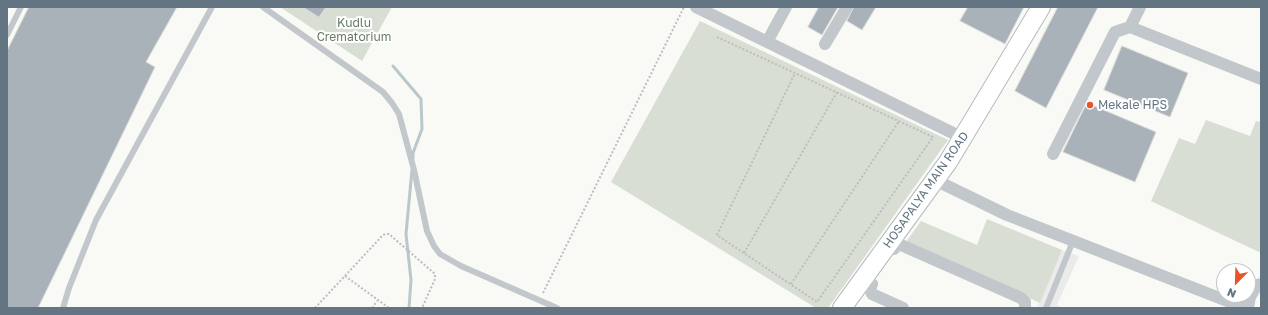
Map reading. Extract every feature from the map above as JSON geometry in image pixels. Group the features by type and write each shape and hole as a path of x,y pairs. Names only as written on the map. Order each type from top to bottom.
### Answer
{"street":[{"path":"696,7 963,138"},
{"path":"767,42 786,7"},
{"path":"825,44 847,7"},
{"name":"HOSAPALYA MAIN ROAD","path":"842,308 948,162 1041,7"},
{"path":"1130,27 1140,7"},
{"path":"1053,154 1115,32 1130,27 1261,79"},
{"path":"935,180 1007,215 1245,308"},
{"path":"887,246 894,249 897,245 901,245 1021,298 1025,302 1025,308"},
{"path":"864,278 872,284 870,289 872,294 904,308"},
{"path":"1248,308 1250,296 1257,285 1261,284"}],"lane":[{"path":"7,35 21,7"},
{"path":"63,308 69,288 96,220 212,7"},
{"path":"263,7 383,92 392,103 399,114 411,157 427,231 434,246 440,254 461,266 557,308"},
{"path":"1046,308 1073,240"}],"path":[{"path":"540,300 684,7"},
{"path":"717,37 837,92 933,137 817,302 717,235 795,73"},
{"path":"744,253 837,92"},
{"path":"791,284 899,121"},
{"path":"315,308 386,234 389,234 435,274 422,308"},
{"path":"345,276 389,308"},
{"path":"372,308 377,300"}],"shaded area":[{"path":"1062,250 1079,256 1057,305 1063,308 1037,308"}],"green space":[{"name":"Kudlu Crematorium","path":"280,7 392,7 362,61"},
{"path":"700,21 948,140 828,308 816,308 611,182"},
{"path":"1206,120 1250,136 1256,121 1261,122 1261,253 1151,201 1179,138 1195,144"},
{"path":"987,219 1062,250 1040,303 906,242 921,221 977,245"}],"building":[{"path":"29,7 177,7 146,62 155,67 38,308 7,308 7,51"},
{"path":"303,7 326,7 319,17"},
{"path":"819,7 838,7 822,35 808,27"},
{"path":"854,7 876,7 862,30 847,21"},
{"path":"968,7 1024,7 1005,44 960,21"},
{"path":"1058,7 1098,7 1046,108 1015,91"},
{"path":"1122,46 1188,73 1170,117 1104,90"},
{"path":"1087,103 1156,132 1135,182 1063,152"}],"waterway":[{"path":"393,66 421,99 422,129 413,153 413,158"},
{"path":"409,308 411,280 406,234 412,170"}],"place":[{"name":"Mekale HPS","path":"1090,105"}]}
